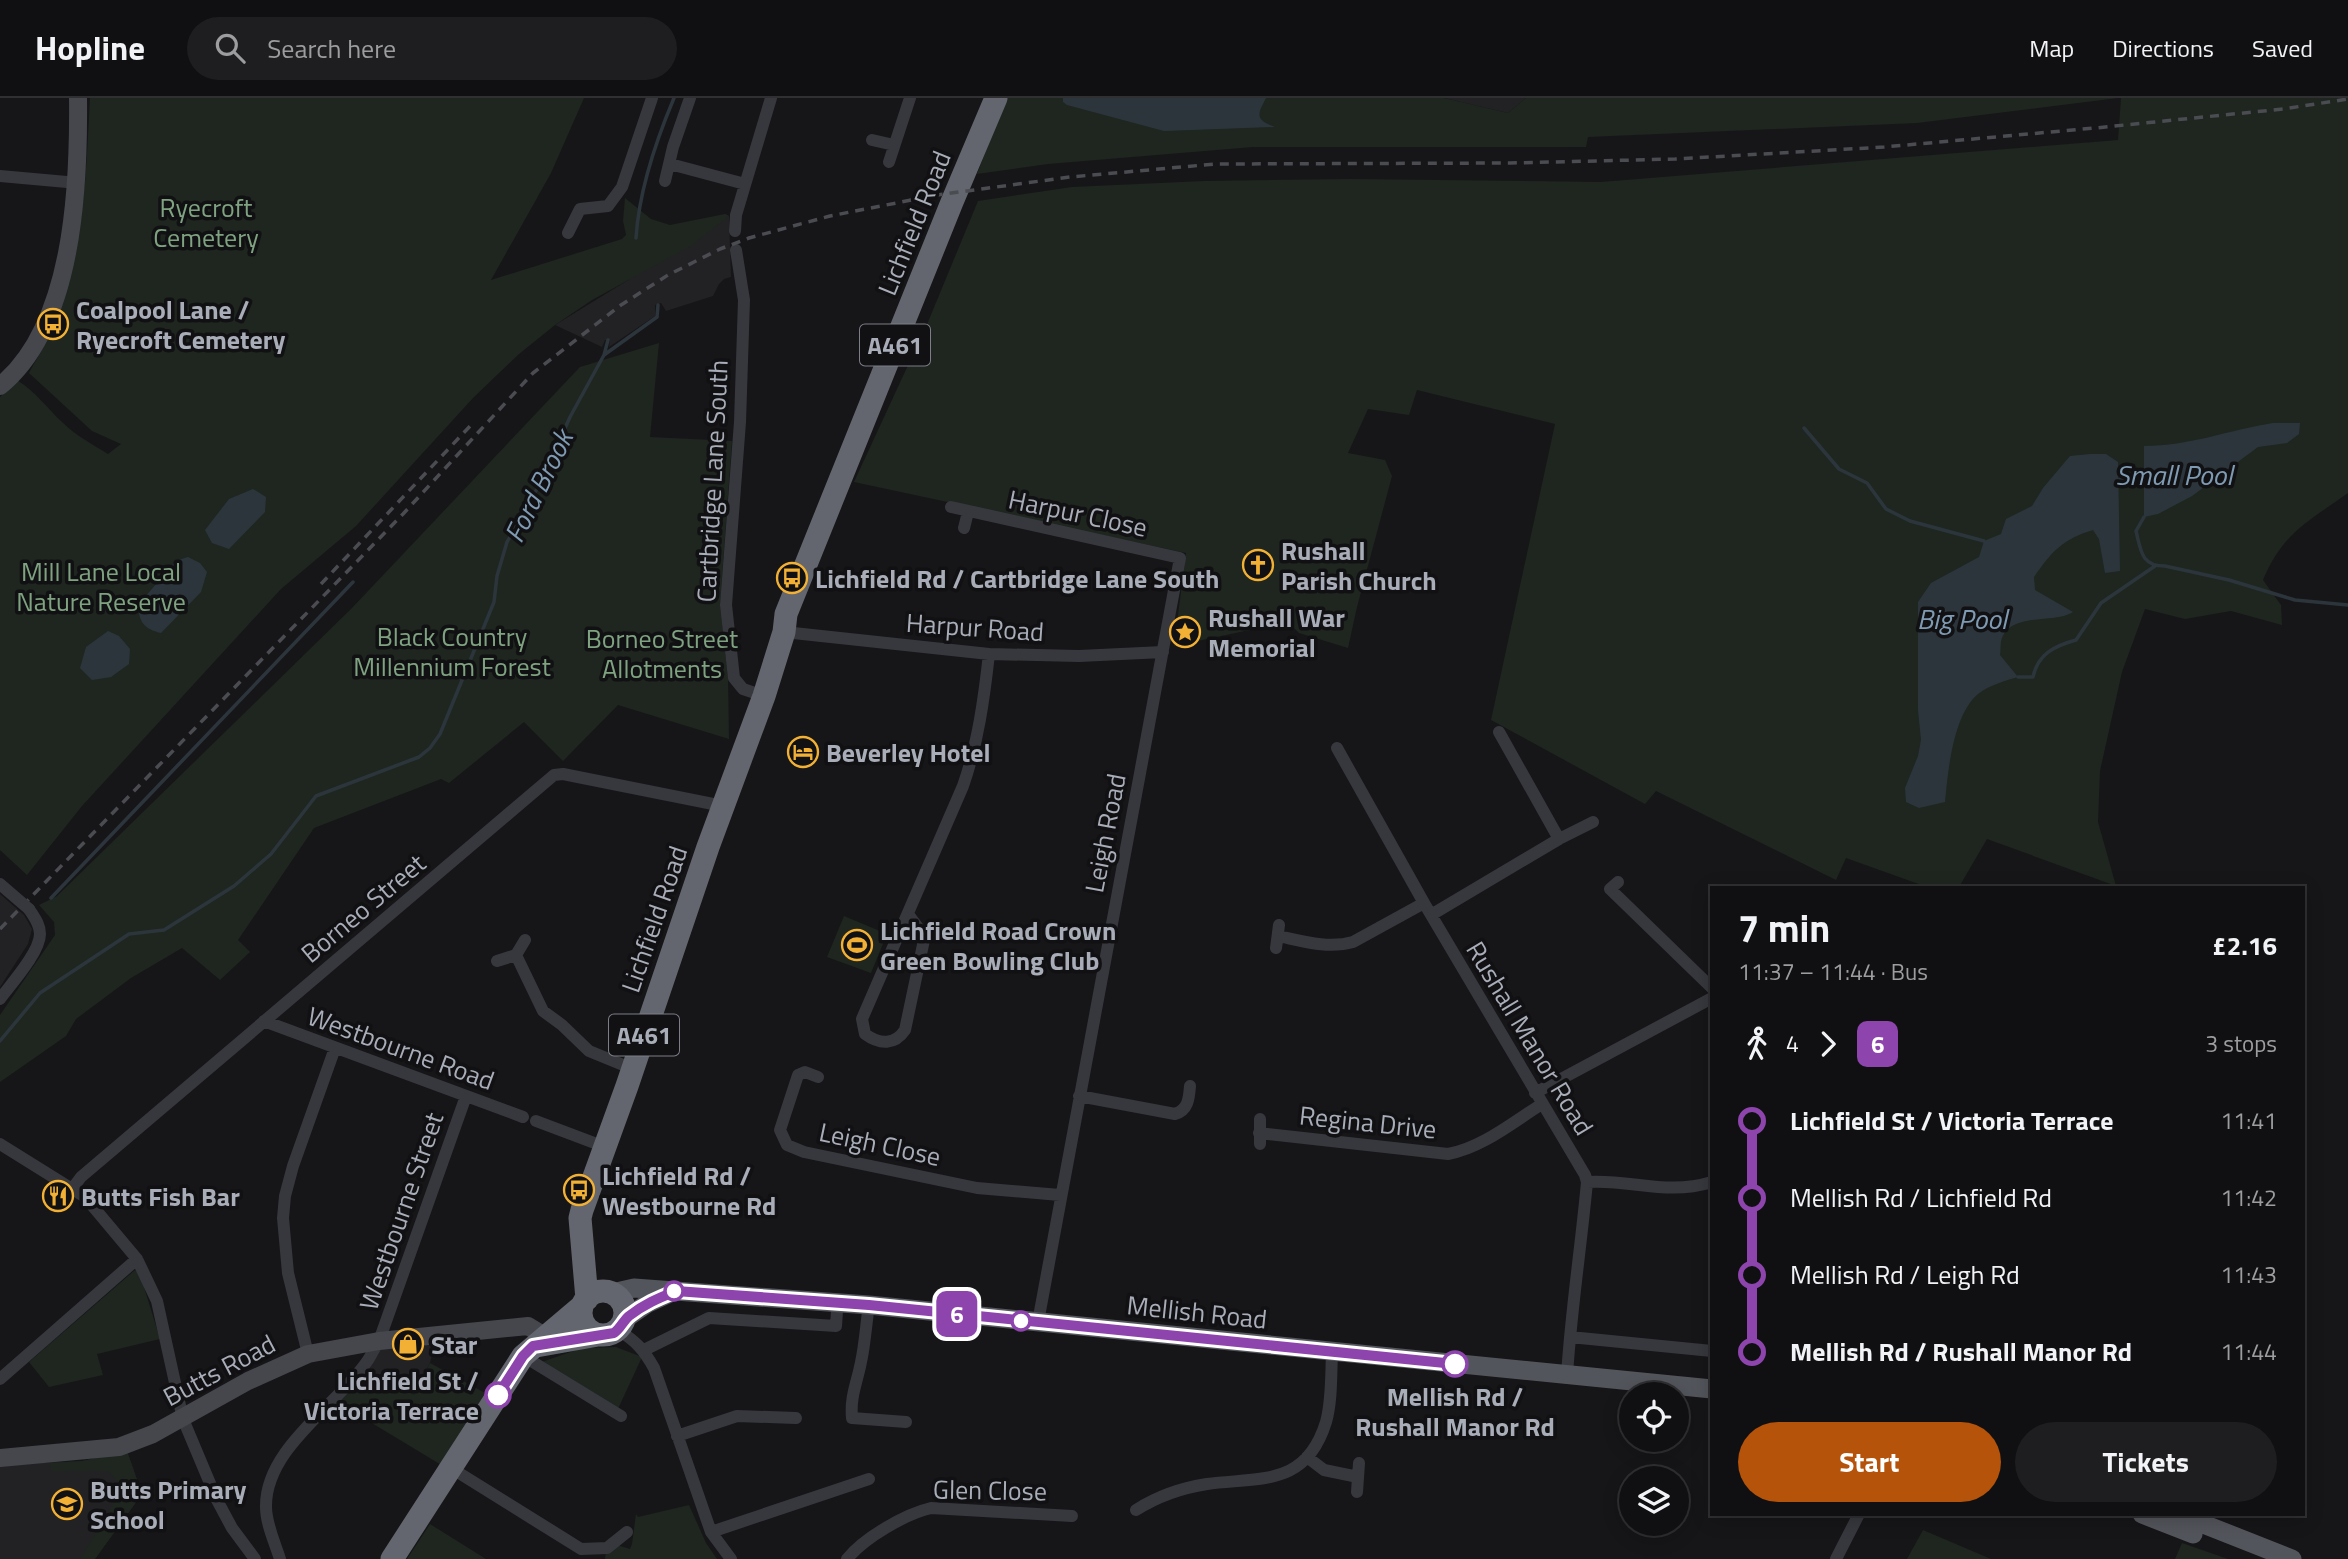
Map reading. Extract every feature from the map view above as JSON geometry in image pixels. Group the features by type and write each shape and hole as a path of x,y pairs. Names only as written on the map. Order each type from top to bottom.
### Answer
{"highway":[{"name":"Lichfield Road","path":"596,1297 583,1267 580,1218 764,695 784,632 786,614 996,98"},
{"path":"596,1297 581,1317 583,1324 591,1332 614,1328"},
{"path":"596,1297 624,1305 614,1328"},
{"path":"391,1559 534,1347 596,1297"},
{"path":"534,1347 614,1328"}],"main road":[{"name":"Mellish Road","path":"596,1297 634,1288 869,1305 1710,1389"},
{"name":"Mellish Road","path":"614,1328 648,1303 676,1291"},
{"path":"2147,1516 2256,1559"},
{"path":"2183,1516 2292,1559"}],"street":[{"path":"0,386 17,372 45,327 72,230 78,183 78,98"},
{"path":"568,233 580,209 608,206 622,187 652,98"},
{"path":"665,181 673,147 690,98"},
{"path":"735,231 736,215 771,98"},
{"path":"889,162 910,98"},
{"path":"873,140 894,145"},
{"path":"670,164 745,184"},
{"path":"0,176 78,183"},
{"name":"Cartbridge Lane South","path":"736,250 744,314 740,422 726,605 734,678 743,689 764,695"},
{"name":"Harpur Close","path":"951,507 1180,558"},
{"name":"Harpur Close","path":"964,528 968,512"},
{"name":"Leigh Road","path":"1038,1322 1180,558"},
{"name":"Harpur Road","path":"784,632 989,653 1079,656 1163,652"},
{"path":"908,914 924,940 905,1030 892,1042 870,1038 865,1034 862,1019 973,758 989,653"},
{"path":"1499,732 1517,752 1559,839"},
{"name":"Rushall Manor Road","path":"1337,748 1587,1182"},
{"name":"Borneo Street","path":"72,1189 81,1177 554,775 563,774 723,806"},
{"path":"1431,915 1559,839 1593,822"},
{"path":"1618,882 1610,889 1710,986"},
{"path":"0,884 29,909 38,922 40,931 38,944 0,999"},
{"path":"1278,936 1323,945 1344,945 1424,903"},
{"path":"497,961 516,955 525,940"},
{"path":"516,955 543,1011 589,1051 633,1069"},
{"path":"1535,1093 1710,999"},
{"name":"Westbourne Road","path":"264,1021 523,1117"},
{"path":"308,1354 288,1273 283,1218 285,1196 293,1166 335,1048"},
{"name":"Leigh Close","path":"818,1077 805,1072 798,1075 780,1129 787,1145 804,1152 977,1188 1060,1195"},
{"path":"1079,1096 1175,1114 1182,1112 1185,1107 1188,1088"},
{"name":"Westbourne Street","path":"280,1559 265,1510 267,1491 280,1462 368,1360 379,1342 466,1096"},
{"name":"Regina Drive","path":"1260,1132 1448,1154 1460,1152 1478,1143 1542,1104"},
{"path":"536,1122 606,1147"},
{"path":"0,1144 72,1189 95,1207 137,1259 157,1301 183,1419 217,1500 232,1528 255,1559"},
{"path":"1567,1375 1587,1182 1609,1181 1658,1189 1684,1189 1710,1182"},
{"path":"0,1378 137,1259"},
{"path":"869,1305 861,1364 851,1402 852,1418 906,1422"},
{"path":"644,1350 709,1318 836,1326 837,1311"},
{"name":"Butts Road","path":"0,1458 119,1447 153,1434 247,1381 308,1354 379,1342 528,1326 534,1347"},
{"path":"614,1328 636,1341 654,1368 711,1532 731,1559"},
{"path":"1570,1337 1710,1352"},
{"path":"534,1347 621,1416"},
{"path":"1136,1510 1147,1495 1269,1479 1284,1474 1307,1457 1319,1440 1327,1419 1332,1352"},
{"path":"677,1436 737,1416 796,1418"},
{"path":"1307,1457 1324,1470 1358,1477"},
{"path":"1357,1492 1359,1463"},
{"path":"450,1468 581,1549 607,1548 627,1532"},
{"path":"711,1532 869,1479"},
{"name":"Glen Close","path":"847,1559 862,1543 916,1512 931,1508 1066,1511"},
{"path":"1836,1559 1858,1516"}],"shaded area":[{"path":"1444,98 1526,98 1508,113"},
{"path":"725,214 729,216 731,277 719,284 713,296 666,311 661,303 655,305 655,316 609,347 610,340 605,340 602,347 555,325 630,279"},
{"path":"0,894 24,915 32,929 28,944 0,987"},
{"path":"436,1339 430,1363 414,1395 365,1369 384,1343"},
{"name":"Butts Primary School","path":"127,1451 142,1494 95,1559 0,1559 0,1465 82,1461"}],"green space":[{"path":"90,98 584,98 551,173 491,280 622,239 626,235 623,221 625,198 651,219 670,225 725,214 729,216 691,246 592,300 519,354 473,398 356,526 281,589 82,806 27,875 0,850 0,397 17,380 67,427 90,443 108,454 121,444 92,431 29,373 52,332 72,271 82,214"},
{"path":"1006,98 1444,98 1508,113 1526,98 2118,98 1917,123 1588,137 1586,147 1253,147 1048,164 977,174"},
{"path":"2121,98 2348,98 2348,493 2288,539 2263,580 2281,605 2282,625 2231,611 2185,619 2145,609 2122,672 2100,771 2098,822 2116,886 1987,839 1960,886 1924,886 1846,858 1836,880 1656,791 1645,804 1491,720 1555,424 1417,390 1409,415 1368,409 1348,453 1385,460 1392,476 1348,648 1299,633 1288,622 1174,646 1186,553 854,482 928,322 978,201 1072,187 1204,181 1351,179 1601,182 2118,140"},
{"name":"Black Country Millennium Forest","path":"659,343 650,437 732,441 720,605 728,677 729,739 618,705 563,761 524,722 449,783 441,779 314,828 238,940 250,952 220,980 182,948 131,978 76,1019 66,1036 0,1082 0,1015 55,935 54,922 39,905 57,896 352,608 580,367"},
{"name":"Lichfield Road Crown Green Bowling Club","path":"844,916 887,934 871,973 827,957"},
{"path":"135,1270 140,1274 160,1339 97,1354 103,1375 49,1387 29,1362"},
{"path":"616,1347 642,1357 617,1411 536,1364 582,1348"},
{"path":"430,1363 487,1394 443,1466 337,1402 365,1369 414,1395"},
{"path":"127,1451 142,1494 95,1559 80,1559 119,1495 121,1485 108,1471 51,1471 50,1463 82,1461"},
{"path":"689,1505 706,1543 717,1559 605,1559 606,1551 617,1545 630,1549 636,1514 638,1517"},
{"path":"430,1524 486,1559 407,1559"},
{"path":"1923,1530 1991,1559 1907,1559"},
{"path":"2182,1543 2228,1559 2175,1559"}],"water":[{"path":"1063,98 1266,98 1260,116 1264,122 1275,127 1164,131 1067,105"},
{"name":"Small Pool","path":"2273,423 2300,423 2299,434 2287,443 2258,447 2192,496 2158,514 2144,517 2144,446 2193,441"},
{"name":"Big Pool","path":"2106,454 2118,462 2120,571 2105,573 2099,539 2093,530 2074,537 2053,553 2034,577 2035,590 2073,612 2024,622 2007,630 2001,640 2000,655 2018,677 1987,688 1970,703 1953,744 1945,802 1919,808 1906,802 1905,788 1918,756 1921,740 1918,710 1918,602 1931,583 1979,557 1984,541 2001,534 2006,519 2032,506 2043,488 2070,456"},
{"path":"253,489 266,497 265,512 229,549 212,543 205,530 229,499"},
{"path":"188,557 200,563 207,572 201,592 161,633 150,629 141,620 138,605 176,561"},
{"path":"108,631 119,636 130,649 129,664 111,677 92,680 80,668 86,647"}],"waterway":[{"name":"Ford Brook","path":"636,238 649,167 674,98"},
{"name":"Ford Brook","path":"604,355 657,317 658,305"},
{"name":"Ford Brook","path":"0,1041 40,993 129,934 164,930 234,886 271,854 316,796 419,757 430,748 440,734 494,602 497,576 507,542 542,480 570,417 604,355 608,340"},
{"path":"1804,428 1839,469 1867,483 1886,509 1910,521 1984,541"},
{"path":"2120,479 2144,479"},
{"path":"2144,517 2136,531 2143,556 2151,563 2229,580 2295,600 2348,605"},
{"path":"2018,677 2033,677 2039,662 2048,652 2076,640 2101,603 2155,566"},
{"path":"51,898 353,582"}],"railway":[{"path":"0,929 403,514 533,373 621,305 668,275 749,238 830,216 937,195 1070,177 1215,164 1511,163 1675,159 1884,147 2283,109 2348,99"},
{"path":"321,584 472,424"}],"bus line":[{"name":"6","path":"498,1395 523,1356 533,1346 614,1333 625,1319 648,1303 676,1291 869,1305 1455,1364"}],"place":[{"name":"Coalpool Lane / Ryecroft Cemetery","path":"53,324"},
{"name":"Rushall Parish Church","path":"1258,565"},
{"name":"Lichfield Rd / Cartbridge Lane South","path":"792,578"},
{"name":"Rushall War Memorial","path":"1185,632"},
{"name":"Beverley Hotel","path":"803,752"},
{"name":"Lichfield Road Crown Green Bowling Club","path":"857,945"},
{"name":"Lichfield Rd / Westbourne Rd","path":"579,1190"},
{"name":"Butts Fish Bar","path":"58,1196"},
{"name":"Star","path":"408,1344"},
{"name":"Mellish Rd / Rushall Manor Rd","path":"1455,1364"},
{"name":"Lichfield St / Victoria Terrace","path":"498,1395"},
{"name":"Butts Primary School","path":"67,1504"}],"park label":[{"name":"Ryecroft Cemetery","path":"206,222"},
{"name":"Mill Lane Local Nature Reserve","path":"101,586"},
{"name":"Borneo Street Allotments","path":"662,653"}]}
